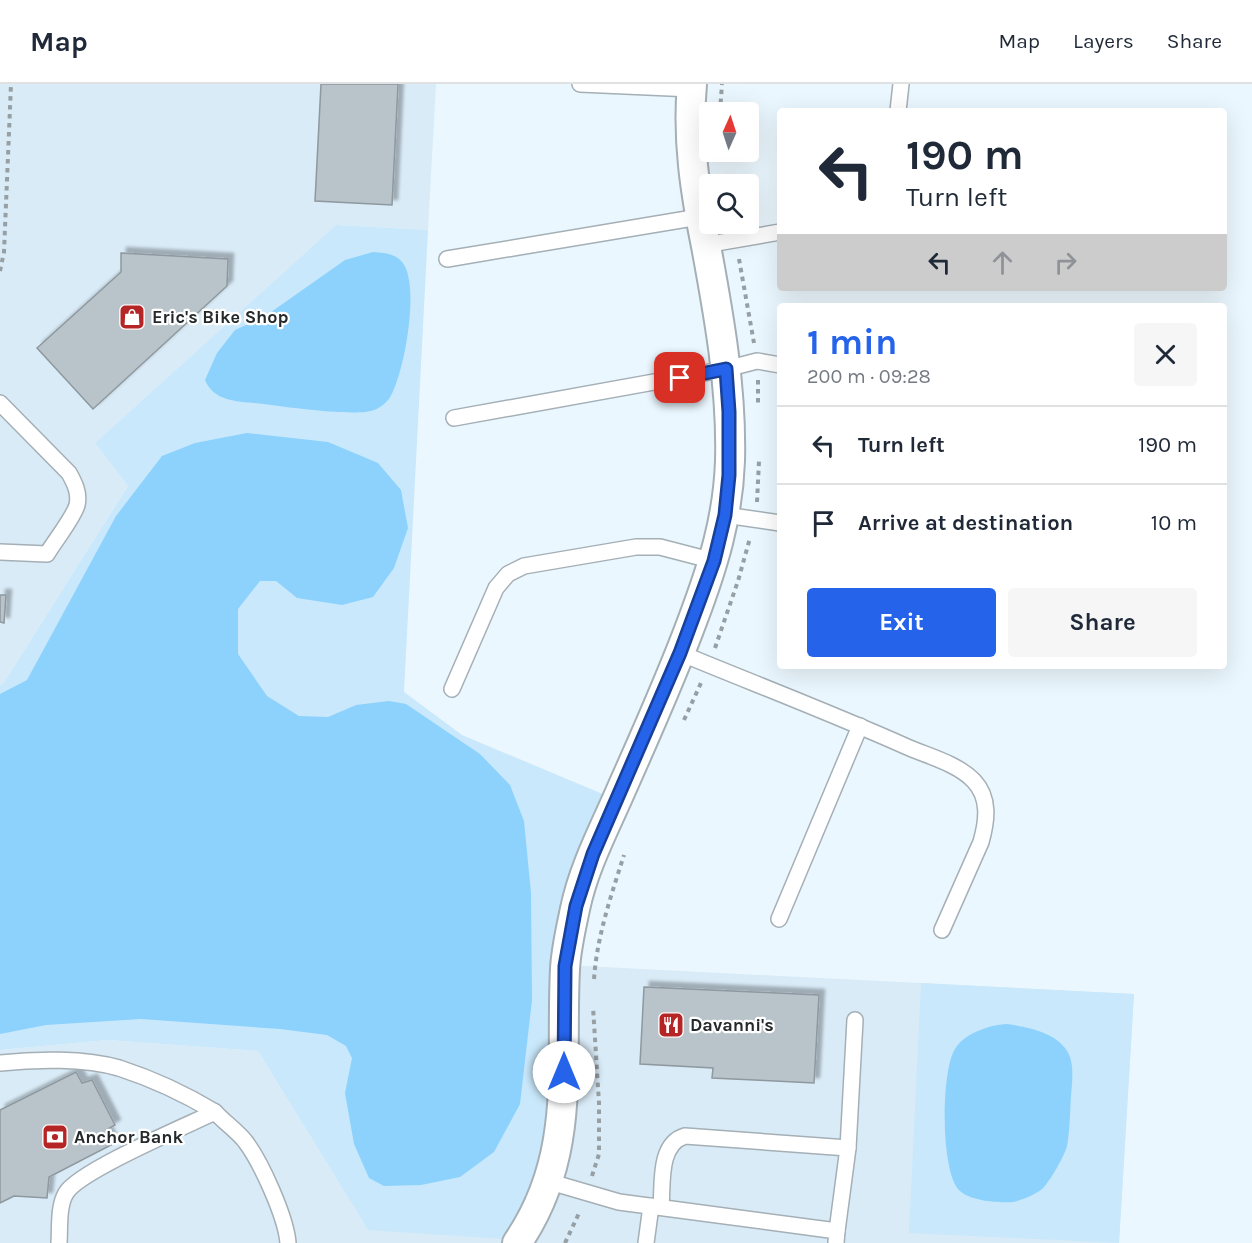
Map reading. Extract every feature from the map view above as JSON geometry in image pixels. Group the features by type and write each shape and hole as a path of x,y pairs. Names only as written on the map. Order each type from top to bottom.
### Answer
{"street":[{"path":"692,86 691,155 699,217"},
{"path":"517,1243 548,1181 562,1120 565,966 576,906 593,854 680,653 714,561 725,515 730,459 726,369 703,234"}],"lane":[{"path":"580,84 692,86"},
{"path":"898,108 901,84"},
{"path":"447,260 699,217"},
{"path":"705,245 777,233"},
{"path":"454,418 726,369 758,361 777,364"},
{"path":"0,403 69,473 78,496 77,506 47,554 0,552"},
{"path":"725,515 777,524"},
{"path":"452,690 496,588 508,574 524,566 636,547 660,548 714,561"},
{"path":"680,653 860,726 959,770 974,781 983,796 986,828 942,930"},
{"path":"779,919 860,726"},
{"path":"548,1181 619,1202 836,1237 848,1148 855,1020"},
{"path":"0,1063 77,1062 118,1068 187,1095 215,1112 245,1140 267,1181 287,1231 288,1243"},
{"path":"59,1243 64,1195 72,1183 100,1167 215,1112"},
{"path":"646,1243 668,1148 677,1138 685,1136 848,1148"}],"path":[{"path":"0,271 4,252 11,84"},
{"path":"721,102 722,84"}],"shaded area":[{"path":"0,84 436,84 428,230 336,225 95,443 128,486 3,684 0,685"},
{"path":"336,225 428,230 404,692 462,735 617,800 593,854 564,1072 519,1240 368,1230 258,1051 107,1040 0,1050 0,685 3,684 128,486 95,443"},
{"path":"565,965 1134,994 1119,1243 0,1243 0,1050 107,1040 258,1051 368,1230"},
{"path":"921,983 1134,994 1119,1243 909,1233"}],"water":[{"path":"373,252 389,254 402,262 408,273 410,289 405,352 395,388 384,404 366,412 321,411 230,400 210,388 205,380 217,353 235,330 264,317 345,260"},
{"path":"247,433 328,442 378,463 401,490 408,528 394,568 373,597 342,605 297,598 276,581 260,581 238,609 238,654 267,696 299,716 328,717 356,705 389,701 406,704 480,754 510,785 524,821 531,893 532,1000 520,1104 494,1152 460,1177 421,1185 384,1186 369,1178 354,1144 345,1093 352,1058 346,1046 327,1035 280,1029 141,1019 46,1025 0,1034 0,694 27,680 116,516 162,456 195,443"},
{"path":"1007,1024 1040,1032 1056,1039 1070,1056 1072,1079 1067,1146 1056,1169 1042,1189 1013,1202 985,1201 960,1191 953,1181 946,1144 947,1078 950,1060 959,1043 978,1031"}],"building":[{"path":"321,84 398,84 392,205 315,201"},
{"name":"Eric's Bike Shop","path":"121,253 228,259 227,286 93,409 37,348 121,272"},
{"path":"0,595 6,595 4,623 0,622"},
{"path":"644,987 819,995 814,1083 712,1078 713,1068 640,1064"},
{"name":"Anchor Bank","path":"76,1072 82,1083 92,1080 115,1125 106,1130 113,1144 49,1177 47,1198 14,1196 0,1203 0,1110"}],"place":[{"name":"Eric's Bike Shop","path":"132,317"},
{"name":"Davanni's","path":"671,1025"},
{"name":"Anchor Bank","path":"55,1137"}],"route":[{"path":"564,1072 565,966 576,906 593,854 680,653 714,561 725,515 730,459 726,369 680,378"}]}
